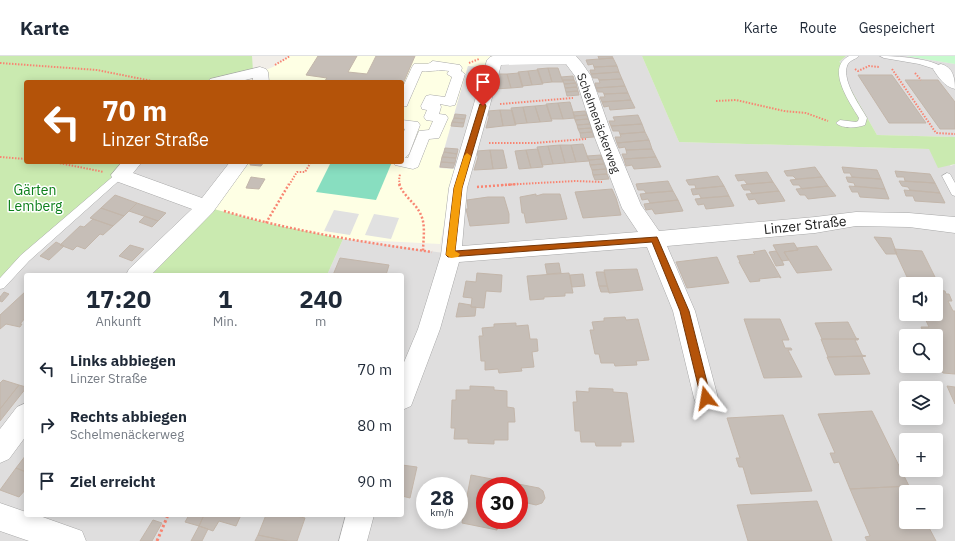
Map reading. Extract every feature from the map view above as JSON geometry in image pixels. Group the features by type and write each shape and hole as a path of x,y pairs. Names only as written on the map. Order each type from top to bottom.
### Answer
{"street":[{"name":"Schelmenäckerweg","path":"451,255 458,188 495,60 570,59 578,66 632,208 654,239"},
{"path":"404,98 418,67 431,68 433,65 456,68 454,74 459,74 450,102 430,99 427,106 435,107 432,117 441,118 434,135 424,134 413,164 404,160"},
{"path":"941,69 947,78 955,84"},
{"path":"225,80 260,72 261,80"},
{"path":"404,124 413,125 404,156"},
{"path":"139,273 206,207 238,164"},
{"path":"127,168 206,207"},
{"name":"Linzer Straße","path":"451,255 815,225 856,219 909,220 955,225"},
{"path":"654,239 684,311 706,398"},
{"path":"404,393 429,329 451,255"},
{"path":"0,450 24,418"},
{"path":"0,517 72,541"},
{"path":"353,541 359,517"}],"lane":[{"path":"840,123 856,125 862,123 863,118 843,80 842,67 850,57 855,56"},
{"path":"884,56 920,62 941,69"},
{"path":"0,285 25,258 127,168"},
{"path":"947,176 955,193"}],"path":[{"path":"845,63 858,70 869,66 884,68"},
{"path":"0,64 97,70 147,80"},
{"path":"888,68 892,69 936,133 955,134"},
{"path":"914,72 921,80"},
{"path":"511,103 572,98"},
{"path":"716,101 736,100 784,111 806,113 827,121 840,123"},
{"path":"502,143 541,143 586,139"},
{"path":"0,157 24,158"},
{"path":"78,164 127,168"},
{"path":"266,223 297,172 305,172 309,164"},
{"path":"402,164 399,178 402,191 417,208 423,219 423,252"},
{"path":"471,187 575,181 598,182"},
{"path":"206,207 266,223 343,239 451,255"},
{"path":"157,541 167,517"}],"shaded area":[{"path":"290,56 493,56 495,60 493,69 468,66 439,167 455,169 440,244 343,239 266,223 206,207 238,164 404,164 404,80 261,80 260,72 273,67"},
{"path":"493,56 642,56 679,142 929,149 951,166 955,164 955,541 0,541 0,285 131,164 238,164 139,273 24,273 24,517 404,517 404,273 328,273 343,239 451,254 495,61"},
{"path":"846,56 906,56 955,64 955,137 877,135 845,79 839,62"},
{"path":"468,66 484,68 455,169 439,168"},
{"path":"334,210 359,214 350,235 324,231"},
{"path":"374,214 399,218 391,239 365,235"}],"green space":[{"name":"Gärten Lemberg","path":"0,56 252,56 253,71 218,80 24,80 24,164 127,164 0,279"},
{"path":"642,56 846,56 839,62 846,65 845,79 877,135 955,137 955,164 938,168 929,149 679,142"},
{"path":"906,56 955,56 955,64"},
{"path":"330,164 391,164 376,200 316,192"},
{"path":"206,207 266,223 343,239 328,273 139,273"}],"building":[{"path":"318,56 357,56 348,72 367,74 376,56 415,56 404,81 404,80 326,80 327,78 306,75"},
{"path":"598,56 612,56 613,58 599,59"},
{"path":"613,58 617,66 594,67 593,64 588,65 586,60"},
{"path":"617,66 619,72 591,74 590,70 595,70 594,67"},
{"path":"548,68 558,68 563,82 552,82"},
{"path":"548,68 552,82 542,83 537,69"},
{"path":"538,70 543,84 532,85 528,71"},
{"path":"528,71 532,85 522,86 518,72"},
{"path":"619,72 622,79 599,80 598,78 593,78 591,74"},
{"path":"519,73 523,87 511,88 507,74"},
{"path":"496,74 507,74 511,88 494,89 497,80"},
{"path":"858,75 892,75 926,123 889,123"},
{"path":"573,76 574,80 563,80 561,77"},
{"path":"622,79 625,86 596,88 595,83 600,83 599,80"},
{"path":"563,80 574,80 576,83 564,84"},
{"path":"905,80 938,80 955,102 955,129 940,129"},
{"path":"576,83 577,87 565,88 564,84"},
{"path":"625,86 628,93 604,94 603,92 598,92 596,88"},
{"path":"577,87 578,91 566,92 565,88"},
{"path":"578,91 579,95 567,96 566,92"},
{"path":"628,93 631,100 602,102 600,97 605,97 604,94"},
{"path":"631,100 635,108 610,110 609,106 604,107 602,102"},
{"path":"570,102 575,118 563,119 558,103"},
{"path":"558,103 563,119 551,119 546,104"},
{"path":"547,105 552,121 540,122 535,106"},
{"path":"535,106 540,122 527,123 523,107"},
{"path":"523,107 527,123 515,124 511,108"},
{"path":"500,110 503,126 486,128 489,117 488,111"},
{"path":"500,110 512,110 516,125 503,126"},
{"path":"585,111 587,115 574,116 573,112"},
{"path":"455,114 466,115 465,119 454,118"},
{"path":"587,115 588,119 575,120 574,116"},
{"path":"638,115 642,124 611,126 609,121 615,121 613,117"},
{"path":"454,118 465,119 464,123 452,122"},
{"path":"588,119 590,124 577,125 575,120"},
{"path":"452,122 464,123 463,127 451,126"},
{"path":"590,124 591,128 578,129 577,125"},
{"path":"642,124 645,132 620,134 619,131 613,131 611,126"},
{"path":"591,128 592,132 580,133 578,129"},
{"path":"592,132 594,137 581,138 580,133"},
{"path":"645,132 649,140 617,143 615,137 621,137 620,134"},
{"path":"649,140 652,149 626,150 625,147 619,148 617,143"},
{"path":"583,144 589,161 576,162 571,145"},
{"path":"560,145 565,163 553,164 548,146"},
{"path":"560,145 571,145 576,162 565,163"},
{"path":"548,146 553,164 542,165 537,147"},
{"path":"445,148 458,149 457,154 444,152"},
{"path":"538,149 543,167 531,168 526,150"},
{"path":"652,149 656,157 624,159 622,154 627,154 626,150"},
{"path":"490,150 493,169 474,170 478,157 477,151"},
{"path":"490,150 503,150 507,168 493,169"},
{"path":"526,150 531,168 519,169 515,151"},
{"path":"444,152 457,154 456,158 442,157"},
{"path":"601,155 602,159 589,160 587,156"},
{"path":"442,157 456,158 455,163 441,162"},
{"path":"656,157 661,167 634,169 632,165 626,166 624,159"},
{"path":"602,159 604,164 590,165 589,160"},
{"path":"441,162 455,163 453,168 440,167"},
{"path":"250,164 262,164 261,166"},
{"path":"604,164 606,169 592,170 590,165"},
{"path":"815,167 822,177 796,179 793,176 787,176 784,171"},
{"path":"842,167 877,170 881,179 852,177 850,173 844,173"},
{"path":"606,169 607,174 593,175 592,170"},
{"path":"895,171 930,174 935,183 905,181 904,177 897,177"},
{"path":"767,172 773,182 747,184 744,180 738,181 735,175"},
{"path":"607,174 609,179 595,180 593,175"},
{"path":"718,176 724,186 696,189 695,185 689,185 686,180"},
{"path":"251,177 265,179 259,189 246,188"},
{"path":"822,177 828,186 802,189 799,185 793,185 790,180"},
{"path":"846,177 881,179 885,189 855,186 854,183 848,182"},
{"path":"668,181 673,191 646,193 644,190 638,190 636,184"},
{"path":"899,181 935,183 940,193 910,190 908,187 902,186"},
{"path":"773,182 779,191 752,194 750,190 744,190 741,185"},
{"path":"724,186 729,196 701,198 699,194 693,195 691,189"},
{"path":"828,186 836,196 808,199 805,195 800,195 796,189"},
{"path":"849,186 885,189 889,199 860,197 858,192 852,192"},
{"path":"612,189 621,215 583,218 575,192"},
{"path":"904,190 940,193 945,203 915,201 913,196 906,196"},
{"path":"673,191 678,200 650,203 648,199 642,200 640,194"},
{"path":"779,191 785,201 758,204 755,199 749,200 746,194"},
{"path":"536,194 536,196 543,194 560,194 567,219 526,223 524,213 522,213 520,197"},
{"path":"115,195 137,203 124,216 101,208"},
{"path":"729,196 734,206 706,209 704,204 698,205 695,199"},
{"path":"488,197 504,197 509,214 509,223 470,226 466,209 468,209 467,200"},
{"path":"678,200 683,211 655,214 652,209 646,210 644,204"},
{"path":"137,203 166,213 158,221 129,211"},
{"path":"101,208 124,216 113,226 90,218"},
{"path":"145,216 158,221 152,227 139,222"},
{"path":"93,219 113,226 103,235 100,234 85,249 77,246 73,250 60,245 80,226 84,227"},
{"path":"874,237 891,238 897,254 886,254"},
{"path":"56,242 64,246 49,260 40,256"},
{"path":"794,243 798,250 784,252 789,260 782,261 773,245"},
{"path":"130,245 144,249 132,261 119,256"},
{"path":"817,246 832,270 797,273 784,252 798,250 797,248"},
{"path":"894,249 922,251 935,277 907,277"},
{"path":"765,250 781,278 759,279 760,281 750,282 737,256 755,254 753,252"},
{"path":"776,251 784,265 776,266 769,252"},
{"path":"717,257 729,283 687,288 676,262"},
{"path":"340,258 389,265 387,273 334,273"},
{"path":"559,263 561,273 547,274 545,264"},
{"path":"637,269 643,290 609,293 604,270"},
{"path":"596,272 604,272 607,286 599,286"},
{"path":"477,273 502,275 501,292 486,291 484,308 471,307 472,298 463,297 466,281 476,282"},
{"path":"569,273 573,293 565,293 565,296 544,297 544,299 530,300 527,276"},
{"path":"583,274 585,286 572,287 570,275"},
{"path":"599,286 607,286 609,292 601,292"},
{"path":"943,291 945,291 946,294 949,294 952,301 948,301 953,311 955,311 955,374 943,373 943,329 922,329 921,327 929,327 926,321 943,321"},
{"path":"4,292 9,294 2,302 0,301 0,297"},
{"path":"24,293 24,319 20,324 22,324 20,327 6,324 0,329 0,315"},
{"path":"459,303 476,307 475,316 456,317"},
{"path":"625,317 626,320 638,319 649,360 636,361 637,365 615,366 614,363 601,363 599,354 595,354 590,330 594,330 592,322 604,321 604,318"},
{"path":"744,319 780,319 789,340 782,340 785,348 791,348 792,350 788,350 802,377 764,378"},
{"path":"848,322 856,338 859,339 822,339 815,323"},
{"path":"516,323 516,326 528,325 530,339 537,339 538,351 532,352 534,367 521,368 522,371 499,373 498,369 485,370 485,361 481,361 479,336 483,336 482,328 494,327 494,324"},
{"path":"821,339 858,339 855,340 862,355 866,356 828,357"},
{"path":"865,356 862,357 870,374 835,375 827,357"},
{"path":"3,380 19,385 0,409 0,383"},
{"path":"19,385 24,386 24,391 0,421 0,409"},
{"path":"470,386 494,387 494,390 507,391 507,407 514,408 515,422 508,422 508,440 494,440 494,444 468,443 468,439 454,439 455,428 451,428 452,400 456,400 456,390 470,390"},
{"path":"947,386 955,387 955,404"},
{"path":"589,388 613,389 613,392 627,393 634,442 621,442 621,446 596,446 595,442 581,442 580,431 575,431 573,402 577,402 576,391 589,392"},
{"path":"872,411 899,466 899,477 905,477 909,485 850,489 839,462 834,463 830,453 835,453 818,414"},
{"path":"783,415 812,491 751,494 743,467 739,467 736,458 740,458 727,418"},
{"path":"24,458 24,471 16,468"},
{"path":"404,465 417,467 410,498 404,496"},
{"path":"16,468 24,471 24,491 19,497 0,490"},
{"path":"471,475 481,477 476,477 476,526 468,524 468,491"},
{"path":"528,486 539,488 543,491 545,498 542,503 536,505 528,503"},
{"path":"899,487 899,529 930,529 936,541 867,541 865,537 870,536 850,489"},
{"path":"817,501 832,541 748,541 737,505"},
{"path":"188,517 203,517 199,526 185,522"},
{"path":"203,517 240,517 236,526 219,521 213,531 199,526"},
{"path":"265,517 305,518 297,541 287,541 258,535"},
{"path":"153,520 162,523 152,541 140,541"},
{"path":"199,526 208,529 202,541 191,541"},
{"path":"258,535 287,541 255,541"}],"slow traffic":[{"path":"455,254 451,255 458,188 467,156"}],"route":[{"path":"483,106 458,188 451,255 654,239 684,311 706,398"}]}
